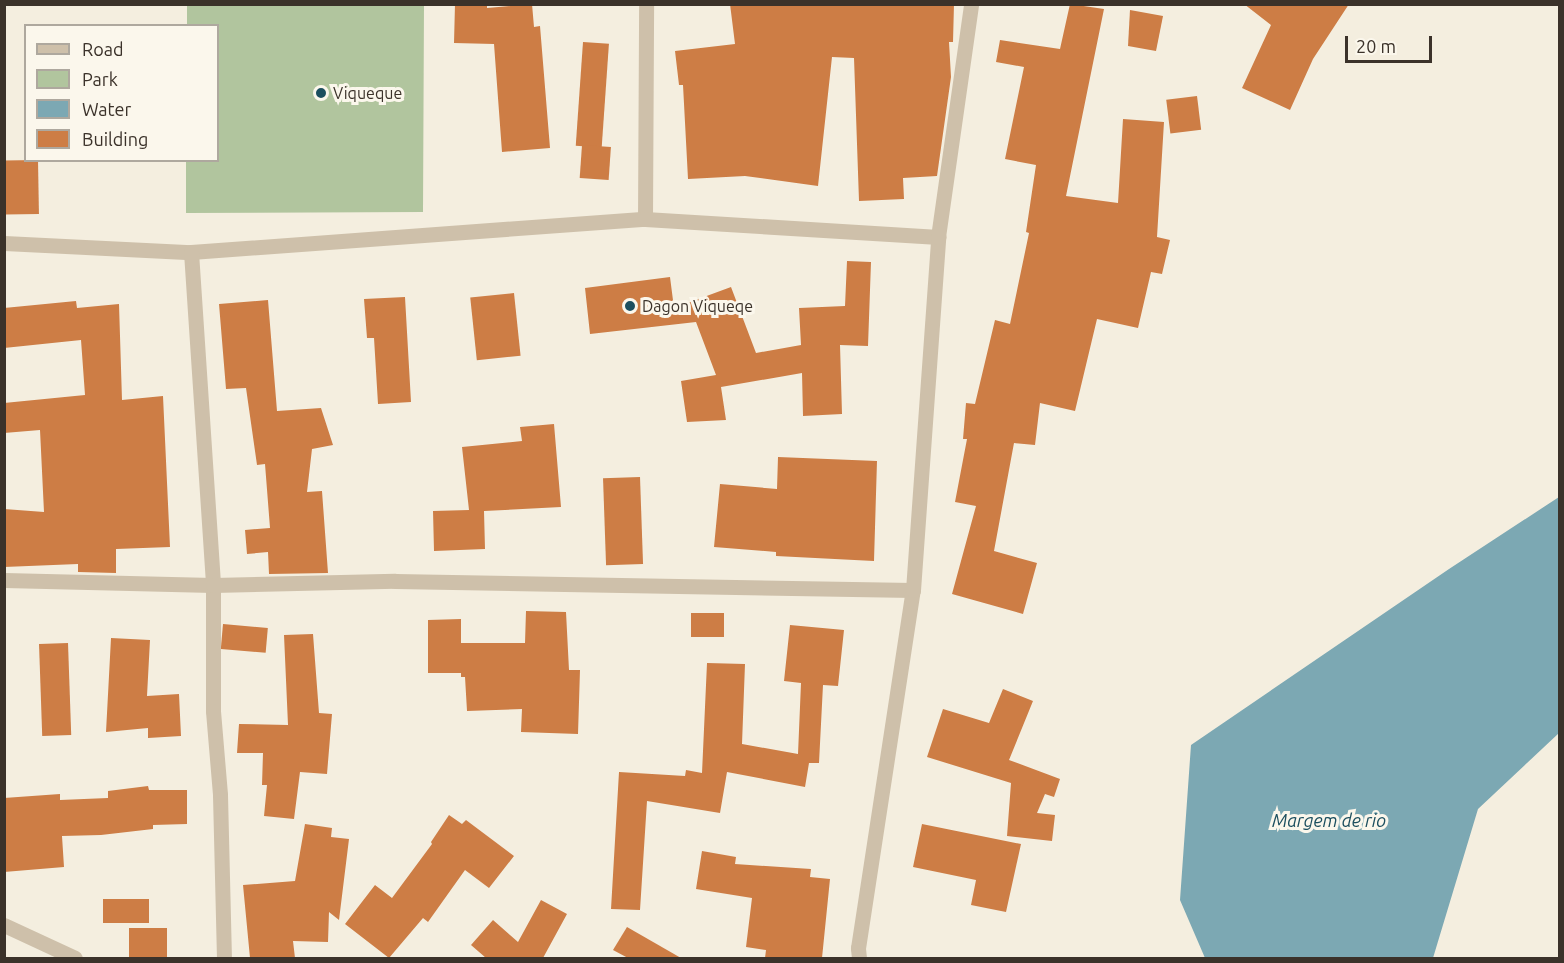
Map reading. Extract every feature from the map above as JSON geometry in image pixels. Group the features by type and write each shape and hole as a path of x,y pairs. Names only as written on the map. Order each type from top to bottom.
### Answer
{"street":[{"path":"645,219 646,4"},
{"path":"860,958 858,948 913,590 938,237 971,4"},
{"path":"4,243 191,252 645,219 938,237"},
{"path":"191,252 213,585 213,711 220,795 224,958"},
{"path":"4,580 213,585 395,581 913,590"},
{"path":"4,925 75,958"}],"green space":[{"name":"Viqueque","path":"187,5 424,5 423,212 186,213 186,162 219,162 219,24 187,24"}],"water":[{"name":"Margem de rio","path":"1559,497 1559,733 1478,809 1433,958 1205,958 1180,900 1191,745"}],"building":[{"path":"455,4 487,4 487,8 532,4 534,27 540,26 550,148 502,152 494,44 454,43"},
{"path":"730,4 954,4 953,42 949,42 951,77 937,176 903,178 904,199 859,201 854,58 832,57 818,186 745,176 688,179 683,85 679,85 675,51 735,44"},
{"path":"1070,4 1104,9 1066,196 1118,203 1123,119 1164,122 1157,237 1170,240 1162,274 1151,272 1138,328 1097,319 1075,411 1040,403 1035,445 1014,443 994,551 1037,563 1023,614 952,594 976,506 955,502 967,439 963,439 966,403 975,404 995,320 1010,324 1029,233 1026,232 1036,165 1005,159 1024,67 996,62 1000,40 1060,49"},
{"path":"1244,4 1349,4 1313,59 1290,110 1242,88 1271,25"},
{"path":"1130,10 1163,16 1156,51 1128,46"},
{"path":"583,42 609,44 602,148 576,146"},
{"path":"1197,96 1201,130 1170,134 1166,100"},
{"path":"582,145 611,147 609,180 580,178"},
{"path":"4,161 38,162 39,214 5,215"},
{"path":"847,261 871,262 868,346 840,345 842,414 803,416 802,373 721,387 726,420 687,422 681,381 716,375 696,322 590,334 585,288 670,277 674,308 731,287 756,353 801,345 799,308 845,306"},
{"path":"514,293 521,356 477,360 470,298"},
{"path":"405,297 411,402 378,404 374,338 367,338 364,299"},
{"path":"268,300 277,411 321,408 333,445 312,449 307,492 322,491 328,573 269,574 268,552 247,554 245,530 270,528 265,464 257,465 246,388 226,389 219,304"},
{"path":"76,301 77,308 119,304 122,400 163,396 170,547 116,549 116,573 78,572 78,564 4,567 4,509 44,512 40,430 4,433 4,403 85,395 81,340 4,348 4,308"},
{"path":"554,424 561,507 484,511 485,549 434,551 433,511 469,510 462,447 522,441 520,427"},
{"path":"778,457 877,461 874,561 776,556 776,552 714,547 720,484 777,489"},
{"path":"640,477 643,564 606,565 603,478"},
{"path":"526,611 566,612 569,670 580,670 578,734 521,732 522,709 467,711 465,677 461,677 461,673 428,673 428,620 461,619 461,643 525,643"},
{"path":"691,613 724,613 724,637 691,637"},
{"path":"223,624 268,628 266,653 221,649"},
{"path":"790,625 844,630 838,686 823,685 819,763 809,763 805,787 727,772 720,813 647,801 640,910 611,909 619,772 685,776 686,770 702,773 707,663 745,664 742,744 798,754 801,683 784,681"},
{"path":"313,634 319,713 332,714 327,774 300,772 294,819 264,816 267,785 262,785 263,753 237,753 239,724 288,725 284,635"},
{"path":"111,638 150,640 147,696 179,694 181,736 148,738 148,728 106,732"},
{"path":"68,643 71,735 42,736 39,644"},
{"path":"1003,689 1033,701 1009,760 1060,779 1054,797 1045,794 1037,813 1055,815 1052,841 1007,836 1011,783 927,757 943,709 989,723"},
{"path":"148,786 149,790 187,790 187,824 153,825 153,829 101,835 62,836 64,867 4,872 4,798 60,794 60,800 108,798 108,791"},
{"path":"449,815 462,824 466,820 514,856 489,888 465,870 428,922 423,918 389,958 345,924 375,885 392,898 432,844 431,842"},
{"path":"305,824 332,828 331,837 349,839 339,920 329,912 328,942 293,941 295,958 250,958 243,885 295,881"},
{"path":"922,824 1021,844 1006,912 971,905 976,880 913,867"},
{"path":"702,851 736,857 735,864 811,869 810,877 830,879 822,958 765,958 766,950 746,947 752,898 696,889"},
{"path":"103,899 149,899 149,923 103,923"},
{"path":"541,900 567,914 543,958 486,958 471,945 493,920 518,942"},
{"path":"627,927 681,958 628,958 613,950"},
{"path":"129,928 167,928 167,958 129,958"}],"place":[{"name":"Viqueque","path":"321,93"},
{"name":"Dagon Viqueqe","path":"630,306"}]}
